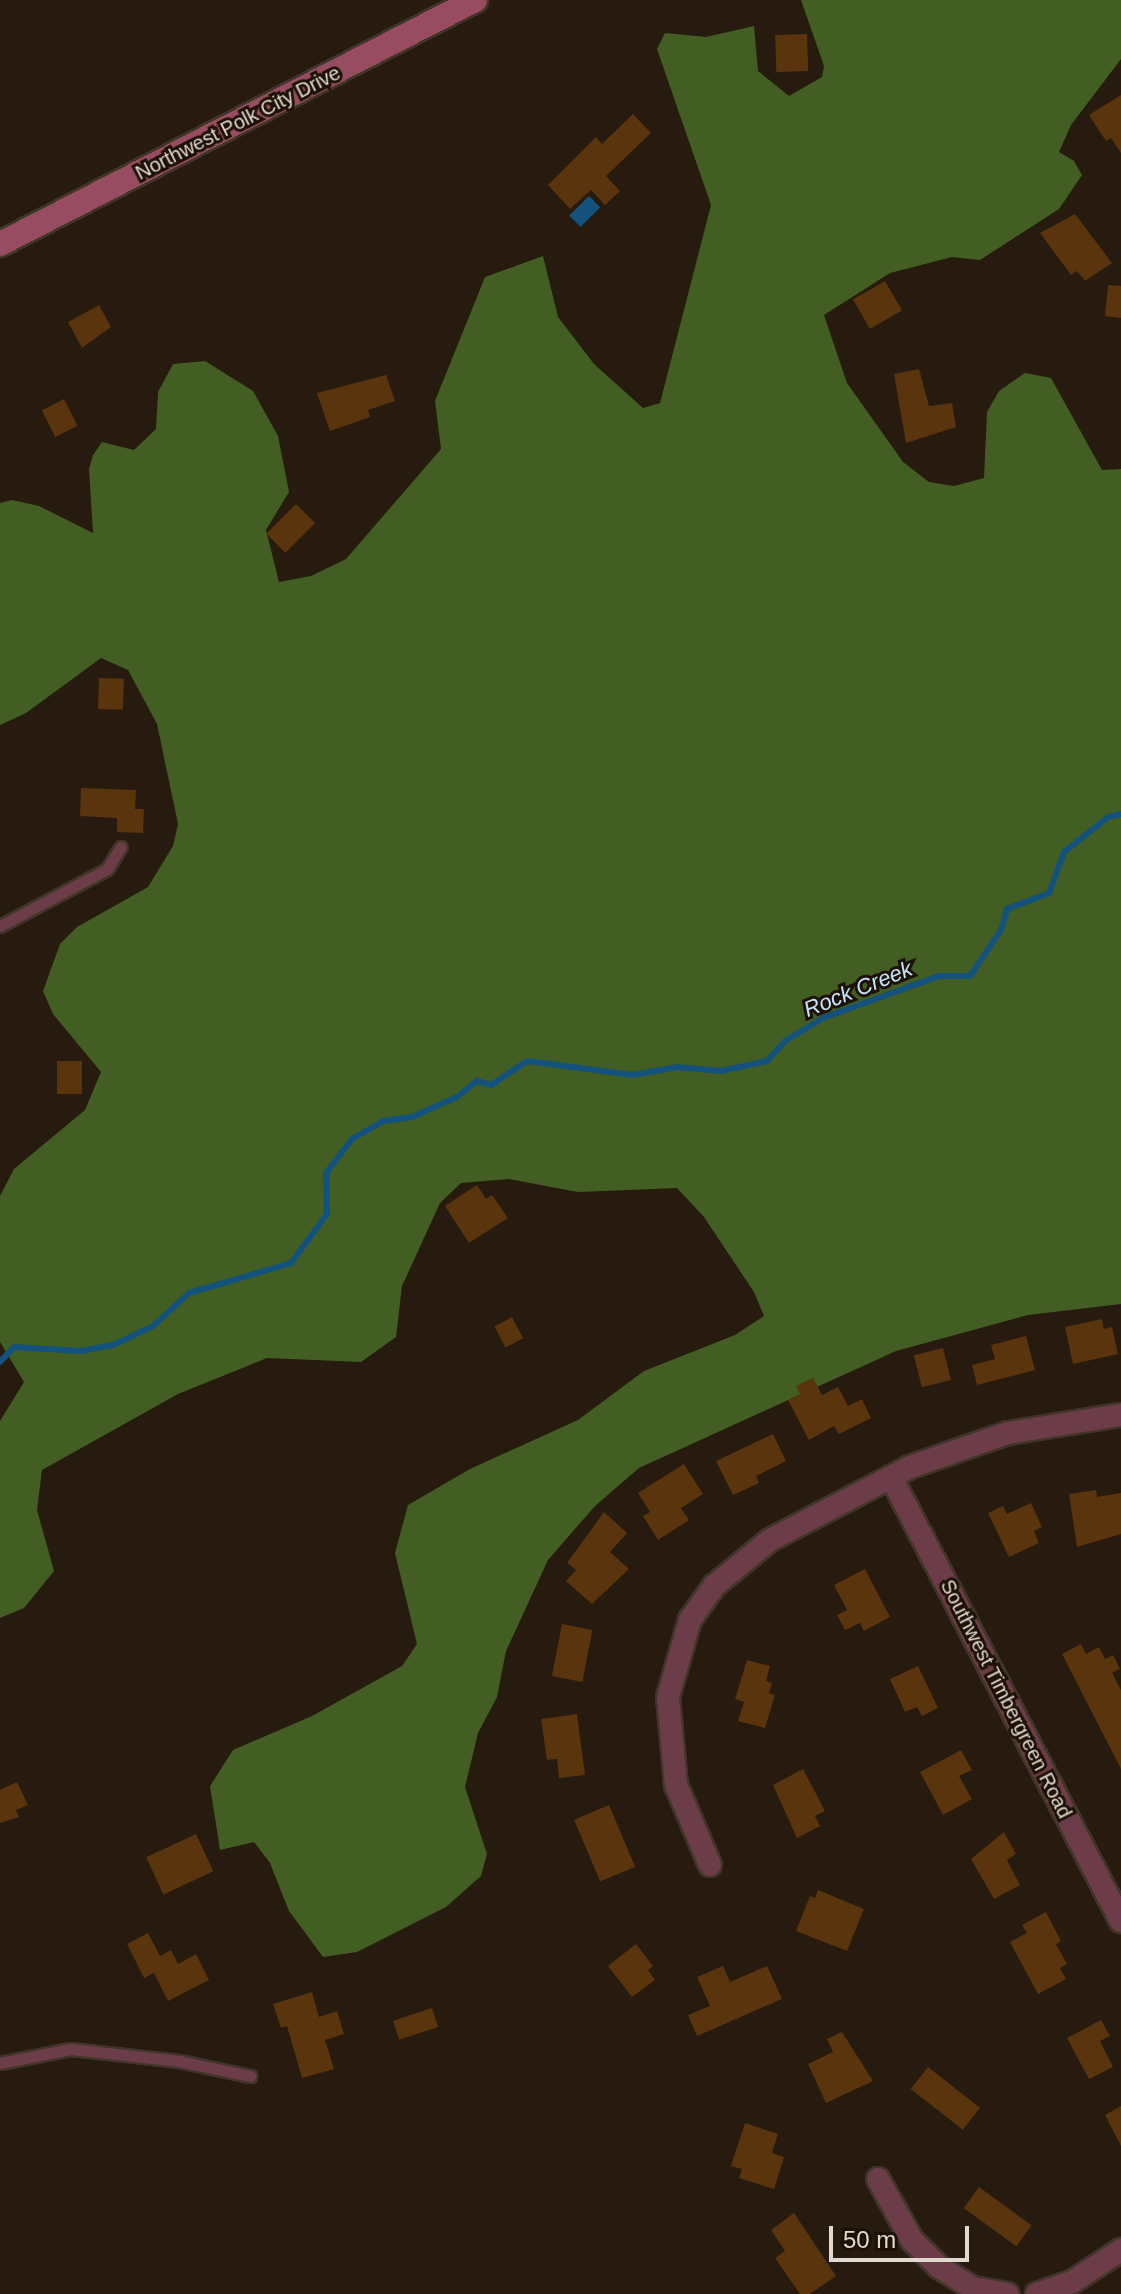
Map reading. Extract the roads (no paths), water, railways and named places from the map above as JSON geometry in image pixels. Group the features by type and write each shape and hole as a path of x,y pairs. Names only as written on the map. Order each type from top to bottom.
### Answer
{"street":[{"name":"Northwest Polk City Drive","path":"0,244 475,0"},
{"path":"710,1865 689,1823 669,1738 668,1697 690,1620 714,1586 760,1547 891,1477 1008,1433 1121,1415"},
{"name":"Southwest Timbergreen Road","path":"891,1477 1121,1921"},
{"path":"878,2179 912,2240 939,2267 973,2288 1007,2294"},
{"path":"1037,2294 1072,2282 1121,2250"}],"lane":[{"path":"0,926 107,869 121,847"},
{"path":"0,2063 71,2049 179,2061 250,2076"}],"water":[{"path":"589,196 600,207 581,227 569,216"}],"waterway":[{"name":"Rock Creek","path":"0,1362 14,1347 81,1351 113,1345 153,1326 189,1293 291,1263 327,1214 326,1173 352,1139 383,1121 412,1117 457,1097 477,1081 491,1085 527,1061 633,1075 677,1067 721,1071 767,1061 785,1041 823,1018 939,976 970,976 1001,930 1007,909 1049,893 1064,852 1108,817 1121,814"}]}
